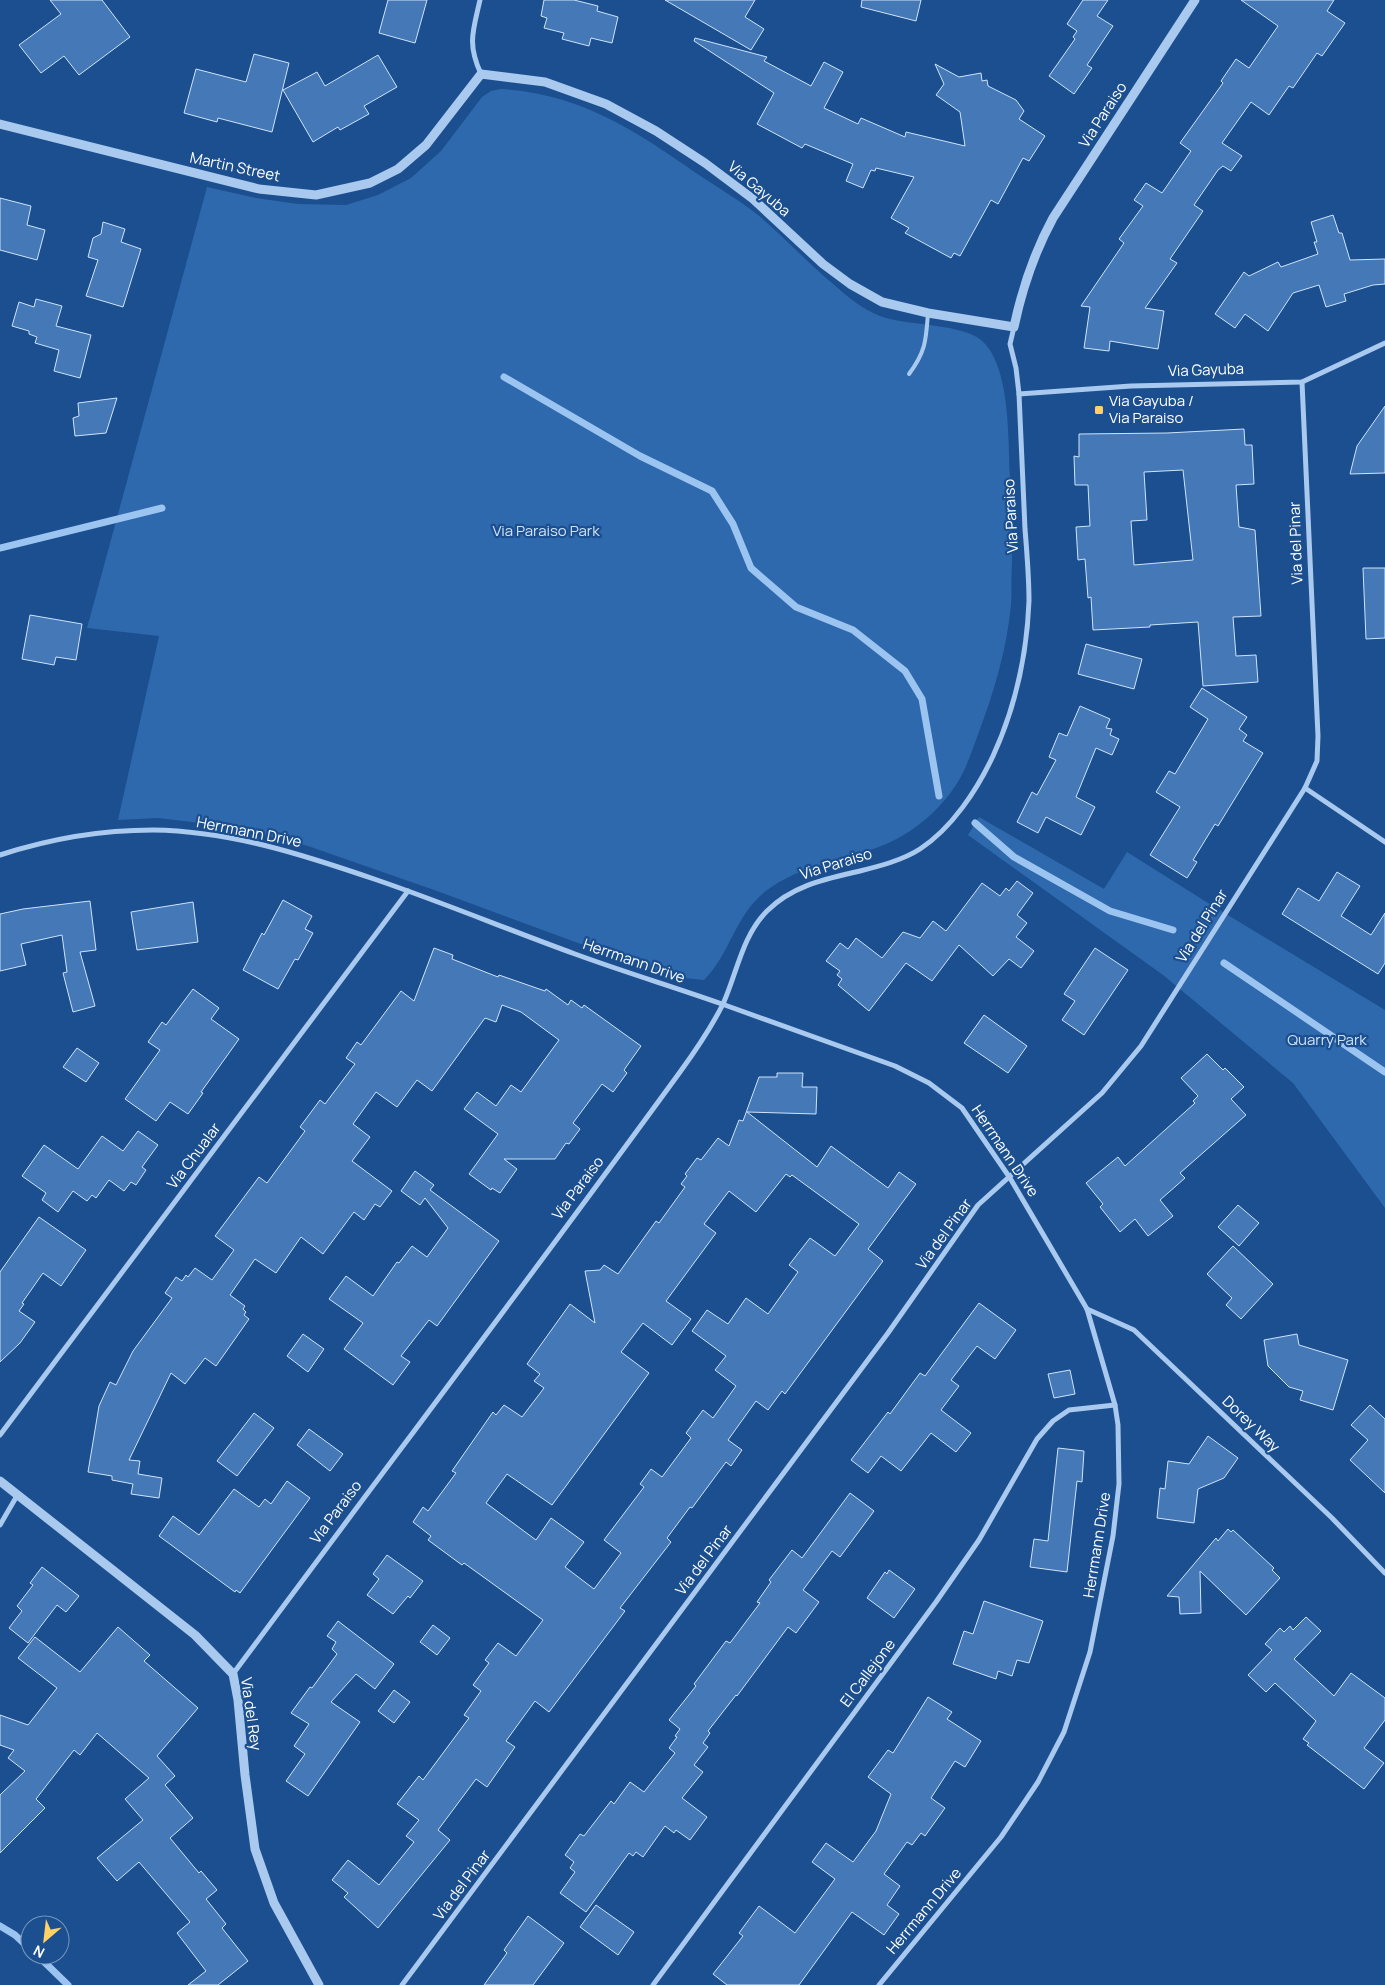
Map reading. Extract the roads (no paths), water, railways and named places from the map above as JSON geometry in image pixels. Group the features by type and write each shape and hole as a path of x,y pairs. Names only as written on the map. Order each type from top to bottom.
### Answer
{"street":[{"path":"480,0 471,40 474,60 481,74"},
{"name":"Via Paraiso","path":"233,1674 601,1180 698,1046 722,1004 749,937 757,923 768,910 790,894 806,886 826,878 896,860 918,850 951,822 968,800 992,759 1003,732 1020,675 1029,601 1019,394 1016,368 1010,344 1027,277 1044,235 1070,192 1195,0"},
{"name":"Martin Street","path":"0,124 260,189 316,195 370,183 398,169 426,145 481,74"},
{"name":"Via Gayuba","path":"481,74 545,82 606,104 656,131 705,163 753,199 823,264 850,284 882,302 928,313 1014,327"},
{"name":"Via Gayuba","path":"1019,394 1131,386 1302,382 1385,343"},
{"name":"Via del Pinar","path":"402,1985 888,1333 978,1205 1102,1093 1140,1046 1305,788 1317,761 1318,736 1302,382"},
{"path":"1305,788 1385,842"},
{"name":"Herrmann Drive","path":"0,855 70,837 153,830 236,839 306,855 578,955 896,1066 929,1083 962,1108 1010,1178 1087,1309 1116,1405 1118,1484 1113,1536 1090,1652 1064,1732 1038,1782 1001,1837 879,1985"},
{"name":"Via Chualar","path":"0,1435 408,891"},
{"name":"Dorey Way","path":"1087,1309 1134,1330 1332,1518 1385,1573"},
{"name":"El Callejone","path":"653,1985 936,1602 978,1540 1037,1439 1053,1421 1069,1410 1116,1405"},
{"name":"Via del Rey","path":"0,1481 195,1635 233,1674 238,1700 244,1775 255,1849 274,1903 319,1985"},
{"path":"0,1525 18,1494"}],"lane":[{"path":"909,374 926,345 928,313"}],"waterway":[{"path":"504,377 640,456 712,491 733,524 751,568 796,607 853,630 905,671 922,699 939,796"},
{"path":"0,548 162,508"},
{"path":"975,823 1014,857 1110,911 1173,930"},
{"path":"1224,963 1385,1072"},
{"path":"0,1926 20,1940"},
{"path":"47,1965 68,1985"}],"place":[{"name":"Via Gayuba / Via Paraiso","path":"1099,410"}],"park label":[{"name":"Via Paraiso Park","path":"546,531"},
{"name":"Quarry Park","path":"1327,1040"}]}
